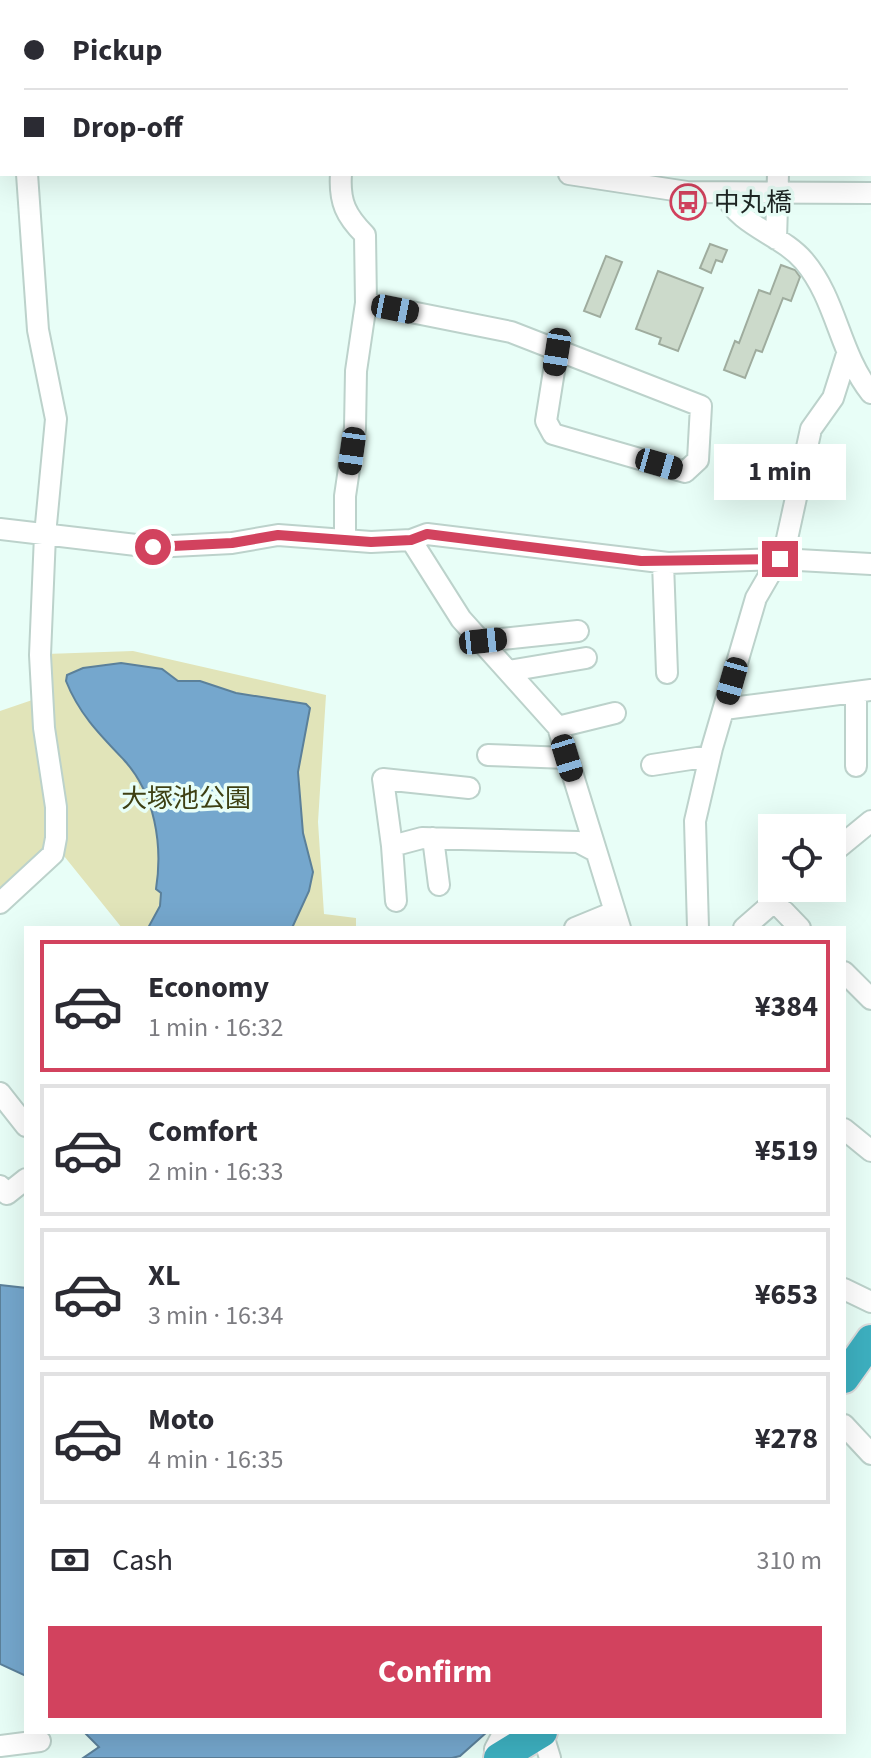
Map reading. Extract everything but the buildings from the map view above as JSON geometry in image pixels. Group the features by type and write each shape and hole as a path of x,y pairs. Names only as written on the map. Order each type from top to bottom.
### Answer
{"highway":[{"path":"846,1375 870,1344"},
{"path":"498,1758 539,1734"}],"street":[{"path":"0,903 47,861 53,854 56,838 56,807 44,728 41,680 45,535 56,419 38,330 27,176"},
{"path":"341,176 341,202 350,220 365,235 366,303 356,371 355,428 345,496 345,540"},
{"path":"595,176 661,181 724,193 778,183 871,193"},
{"path":"776,239 778,183"},
{"path":"724,193 737,212 796,252 817,278 831,304 847,354 871,393"},
{"path":"366,303 511,332 701,406 698,460 685,472 553,434 546,421 557,352"},
{"path":"698,926 695,821 710,756 756,598 780,559 811,429 833,398 847,354"},
{"path":"736,466 802,469"},
{"path":"0,529 153,547 232,543 278,535 345,540 411,540 427,534 663,563 780,559 871,564"},
{"path":"411,540 461,619 558,727 617,920 586,926"},
{"path":"663,563 667,673"},
{"path":"483,641 578,631"},
{"path":"509,671 586,658"},
{"path":"724,709 864,691 856,766"},
{"path":"558,727 615,713"},
{"path":"488,755 567,758"},
{"path":"652,765 710,756"},
{"path":"396,901 383,779 469,788"},
{"path":"846,842 871,821"},
{"path":"392,846 433,838 578,842 595,851"},
{"path":"433,838 439,885"},
{"path":"746,926 773,902"},
{"path":"786,902 799,926"},
{"path":"846,974 871,999"},
{"path":"0,1093 24,1123"},
{"path":"846,1131 871,1151"},
{"path":"0,1186 7,1194 24,1181"},
{"path":"846,1290 871,1302"},
{"path":"846,1427 871,1454"},
{"path":"498,1758 495,1749 503,1734"},
{"path":"543,1734 550,1758"},
{"path":"0,1746 40,1741"}],"green space":[{"name":"大塚池公園","path":"133,651 326,695 318,822 324,914 356,918 356,926 120,926 60,851 49,846 0,889 0,711 44,696 46,654"}],"water":[{"path":"121,663 162,669 178,681 200,681 236,693 306,704 310,708 298,772 303,833 313,872 309,891 293,926 149,926 160,906 161,893 156,889 157,838 150,804 135,774 99,733 71,693 67,675 83,668"},
{"path":"0,1285 24,1288 24,1675 0,1664"},
{"path":"86,1734 485,1734 460,1756 452,1758 83,1758 99,1747"}],"place":[{"name":"中丸橋","path":"688,202"}],"route":[{"path":"153,547 232,543 278,535 371,542 411,540 427,534 668,563 780,559"}]}
